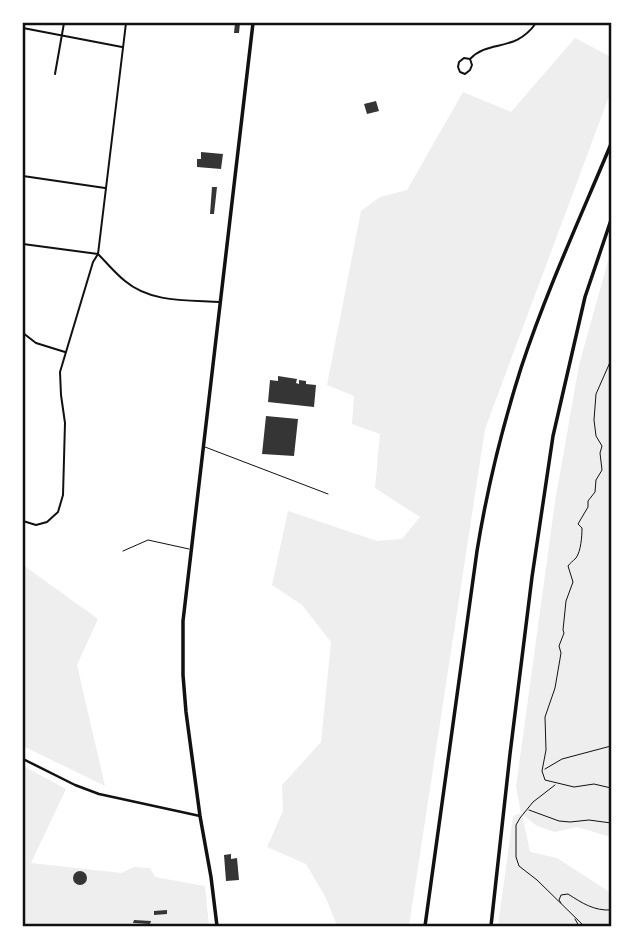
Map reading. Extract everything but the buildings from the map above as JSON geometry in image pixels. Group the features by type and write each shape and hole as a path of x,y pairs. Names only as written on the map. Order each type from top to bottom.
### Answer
{"main road":[{"path":"217,926 186,712 183,621 253,23"},
{"path":"425,926 477,551 500,440 522,366 546,301 611,144"},
{"path":"491,926 509,754 553,436 585,297 611,220"}],"street":[{"path":"55,74 64,23"},
{"path":"23,521 36,525 47,522 58,512 63,495 65,423 60,372 93,262 98,254 126,23"},
{"path":"470,59 472,55 484,50 518,41 536,23"},
{"path":"23,28 123,47"},
{"path":"464,58 470,59 470,70 465,74 460,72 458,62 464,58"},
{"path":"23,176 106,188"},
{"path":"23,244 98,254 127,283 142,292 163,298 220,302"},
{"path":"23,333 36,343 66,353"},
{"path":"23,759 50,774 99,793 200,816"}],"lane":[{"path":"203,446 328,494"},
{"path":"123,551 148,540 191,550"}],"path":[{"path":"611,334 611,360 596,394 594,420 596,436 602,446 602,470 596,480 596,492 588,501 588,507 578,524 582,528 579,550 568,566 573,586 566,601 555,688 545,718 546,750 542,771 545,780 557,784 594,784 611,788"},
{"path":"542,771 562,759 611,746"},
{"path":"557,784 533,803 516,825 516,857 519,866 537,880 579,926"},
{"path":"527,809 559,821 589,820 611,824"},
{"path":"565,908 559,900 561,895 568,894 582,904 611,910"},
{"path":"572,916 584,926"}],"shaded area":[{"path":"575,38 611,57 611,91 485,429 409,926 337,926 326,898 306,864 267,847 283,811 282,785 321,742 331,642 302,605 272,585 288,511 377,541 402,539 420,517 375,488 380,434 352,424 354,396 327,385 361,211 380,197 407,190 463,92 511,112"},
{"path":"611,250 611,837 577,827 555,832 537,826 522,814 530,852 557,858 611,893 611,926 498,926 513,816 521,813 516,787 555,502 579,365"},
{"path":"23,565 98,619 77,665 105,786 23,746"},
{"path":"23,766 66,789 31,863 121,873 134,867 150,868 155,877 205,886 209,926 23,926"}]}
